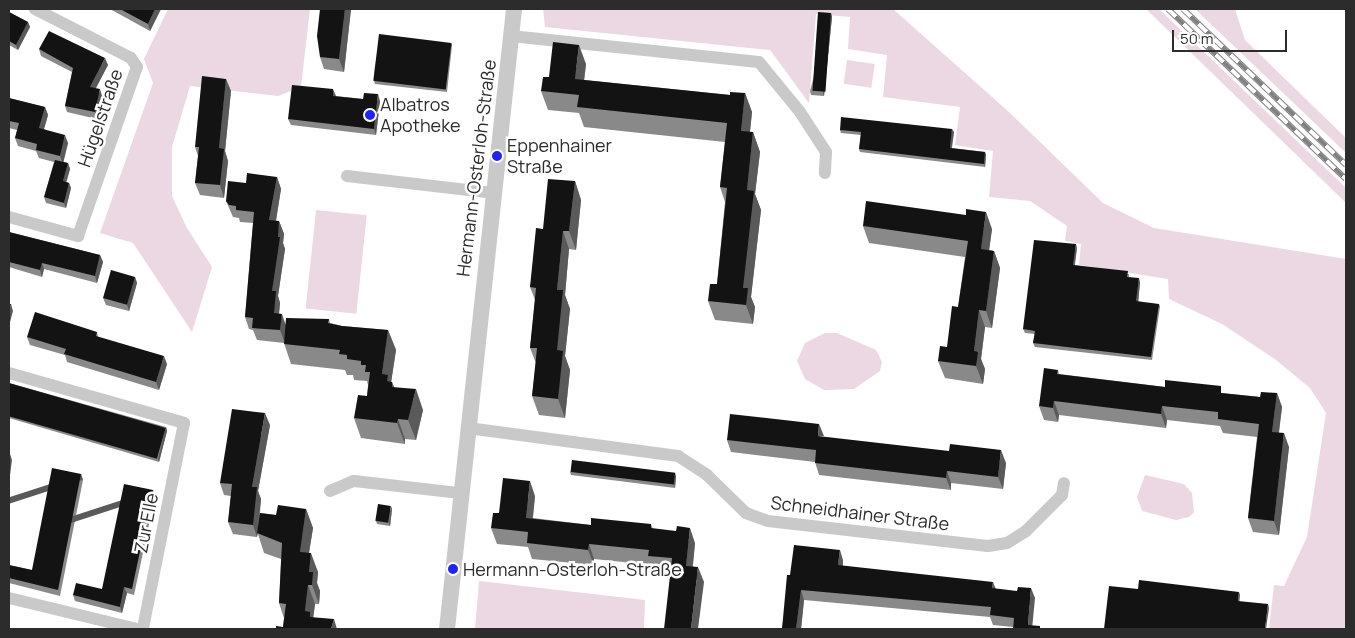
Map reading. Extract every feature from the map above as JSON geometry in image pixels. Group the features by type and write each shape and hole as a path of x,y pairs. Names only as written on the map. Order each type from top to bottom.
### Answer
{"street":[{"name":"Hügelstraße","path":"9,218 78,236 137,68 131,58 35,9"},
{"name":"Hermann-Osterloh-Straße","path":"447,629 460,493 514,9"},
{"path":"511,36 759,62 800,112 826,152 825,173"},
{"path":"347,176 493,193"},
{"name":"Zur Elle","path":"9,373 184,423 143,629"},
{"name":"Schneidhainer Straße","path":"468,428 678,456 707,475 746,513 768,521 988,546 1007,543 1026,531 1062,495 1064,483"},
{"path":"330,491 354,481 460,493"},
{"path":"9,598 137,629"}],"shaded area":[{"path":"168,9 310,9 301,87 278,96 190,86 172,147 172,196 187,228 212,267 192,332 133,243 100,233 153,83 144,59"},
{"path":"543,9 893,9 1009,112 1103,203 1154,228 1346,259 1346,629 1269,629 1274,585 1284,586 1307,537 1326,413 1310,388 1276,360 1222,324 1169,299 1168,279 1079,265 1081,244 1065,241 1067,226 1030,201 989,197 993,151 955,145 960,107 883,97 887,55 848,49 850,17 816,14 809,103 770,50 545,27"},
{"path":"1146,9 1159,9 1346,188 1346,203"},
{"path":"1195,9 1235,9 1245,40 1346,138 1346,153"},
{"path":"847,60 875,64 871,88 844,84"},
{"path":"316,210 367,215 356,314 306,308"},
{"path":"825,333 837,333 876,350 882,362 880,371 854,389 824,390 805,379 797,361 805,343"},
{"path":"1145,475 1184,484 1192,493 1194,512 1189,517 1176,520 1142,511 1137,497"},
{"path":"479,581 645,600 644,629 475,629"}],"building":[{"path":"120,9 155,9 148,24"},
{"path":"320,9 345,9 339,59 320,57 317,36"},
{"path":"9,12 28,22 16,45 9,41"},
{"path":"818,12 831,13 825,92 812,91"},
{"path":"49,31 105,58 90,87 100,89 95,112 65,106 73,68 39,49"},
{"path":"379,34 451,43 446,90 373,81"},
{"path":"553,42 579,45 575,79 730,95 730,92 745,93 741,131 753,132 747,190 754,191 743,288 748,288 746,305 708,301 710,284 717,284 727,188 720,187 727,123 577,107 579,95 541,91 543,77 549,77"},
{"path":"202,76 226,79 219,148 224,149 220,185 195,183 199,147 195,147"},
{"path":"292,85 333,89 333,96 363,99 364,93 378,94 374,129 288,119"},
{"path":"9,98 45,107 39,128 65,135 60,156 36,150 37,144 15,138 19,123 9,121"},
{"path":"841,117 952,129 950,148 985,152 984,164 859,149 861,132 840,130"},
{"path":"55,160 68,163 63,181 69,183 64,203 44,197"},
{"path":"247,173 277,177 269,220 279,221 278,237 280,237 272,291 276,291 274,313 282,314 280,330 252,328 253,318 245,317 254,212 236,210 236,206 229,205 226,201 228,181 246,183"},
{"path":"548,179 575,181 569,231 563,231 557,290 563,290 557,350 563,351 558,399 532,396 537,348 530,348 536,288 530,287 536,228 543,229"},
{"path":"866,201 966,215 966,209 986,212 981,249 994,251 986,311 979,310 974,351 978,352 976,366 938,361 940,346 947,347 952,306 958,307 968,241 863,226"},
{"path":"9,232 100,255 95,276 42,263 40,270 9,262"},
{"path":"1034,240 1076,244 1073,265 1128,271 1127,277 1139,278 1136,301 1159,304 1151,357 1033,343 1035,331 1023,329"},
{"path":"111,270 135,277 127,305 103,298"},
{"path":"35,312 97,332 96,336 164,356 156,382 64,354 66,349 27,337"},
{"path":"286,318 329,319 328,323 342,326 388,330 382,374 388,375 387,381 392,382 392,387 416,389 408,420 398,419 397,423 354,418 358,395 367,396 370,372 365,372 366,365 361,365 361,361 347,359 347,355 339,354 340,350 284,344"},
{"path":"1044,368 1058,370 1057,374 1165,387 1165,380 1221,386 1221,393 1260,397 1261,392 1277,393 1272,432 1284,433 1274,521 1248,518 1259,424 1218,419 1218,412 1162,406 1161,414 1054,401 1053,408 1039,406"},
{"path":"9,383 166,428 157,459 9,416"},
{"path":"232,409 265,413 252,487 257,487 253,525 228,522 232,484 220,483"},
{"path":"730,414 819,424 818,436 949,451 950,444 1001,450 998,477 947,471 946,478 815,463 816,450 727,440"},
{"path":"572,460 675,473 674,485 571,472"},
{"path":"52,468 81,474 58,590 9,578 9,565 32,570"},
{"path":"503,478 530,481 526,518 591,525 591,518 651,524 651,528 676,531 677,526 690,528 686,566 698,567 691,629 664,629 672,558 648,556 649,550 589,544 588,550 527,543 528,532 491,528 493,513 499,513"},
{"path":"124,484 153,490 132,589 124,587 120,607 73,595 76,583 102,589"},
{"path":"378,504 391,506 388,523 375,521"},
{"path":"278,505 306,509 300,552 311,553 309,572 313,572 312,585 308,585 305,611 310,612 310,617 334,619 331,629 276,629 276,626 283,627 286,604 279,603 282,543 257,533 260,513 276,515"},
{"path":"794,545 840,550 838,565 993,582 992,588 1017,591 1018,587 1031,588 1028,625 1040,626 1040,629 1013,629 1014,618 990,615 991,607 801,590 796,629 782,629 787,575 790,575"},
{"path":"1139,580 1239,592 1238,601 1268,604 1265,629 1104,629 1109,586 1138,589"}],"railway":[{"path":"1168,9 1346,179"},
{"path":"1183,9 1346,165"}],"place":[{"name":"Albatros Apotheke","path":"370,115"},
{"name":"Eppenhainer Straße","path":"497,156"},
{"name":"Hermann-Osterloh-Straße","path":"453,569"}]}
